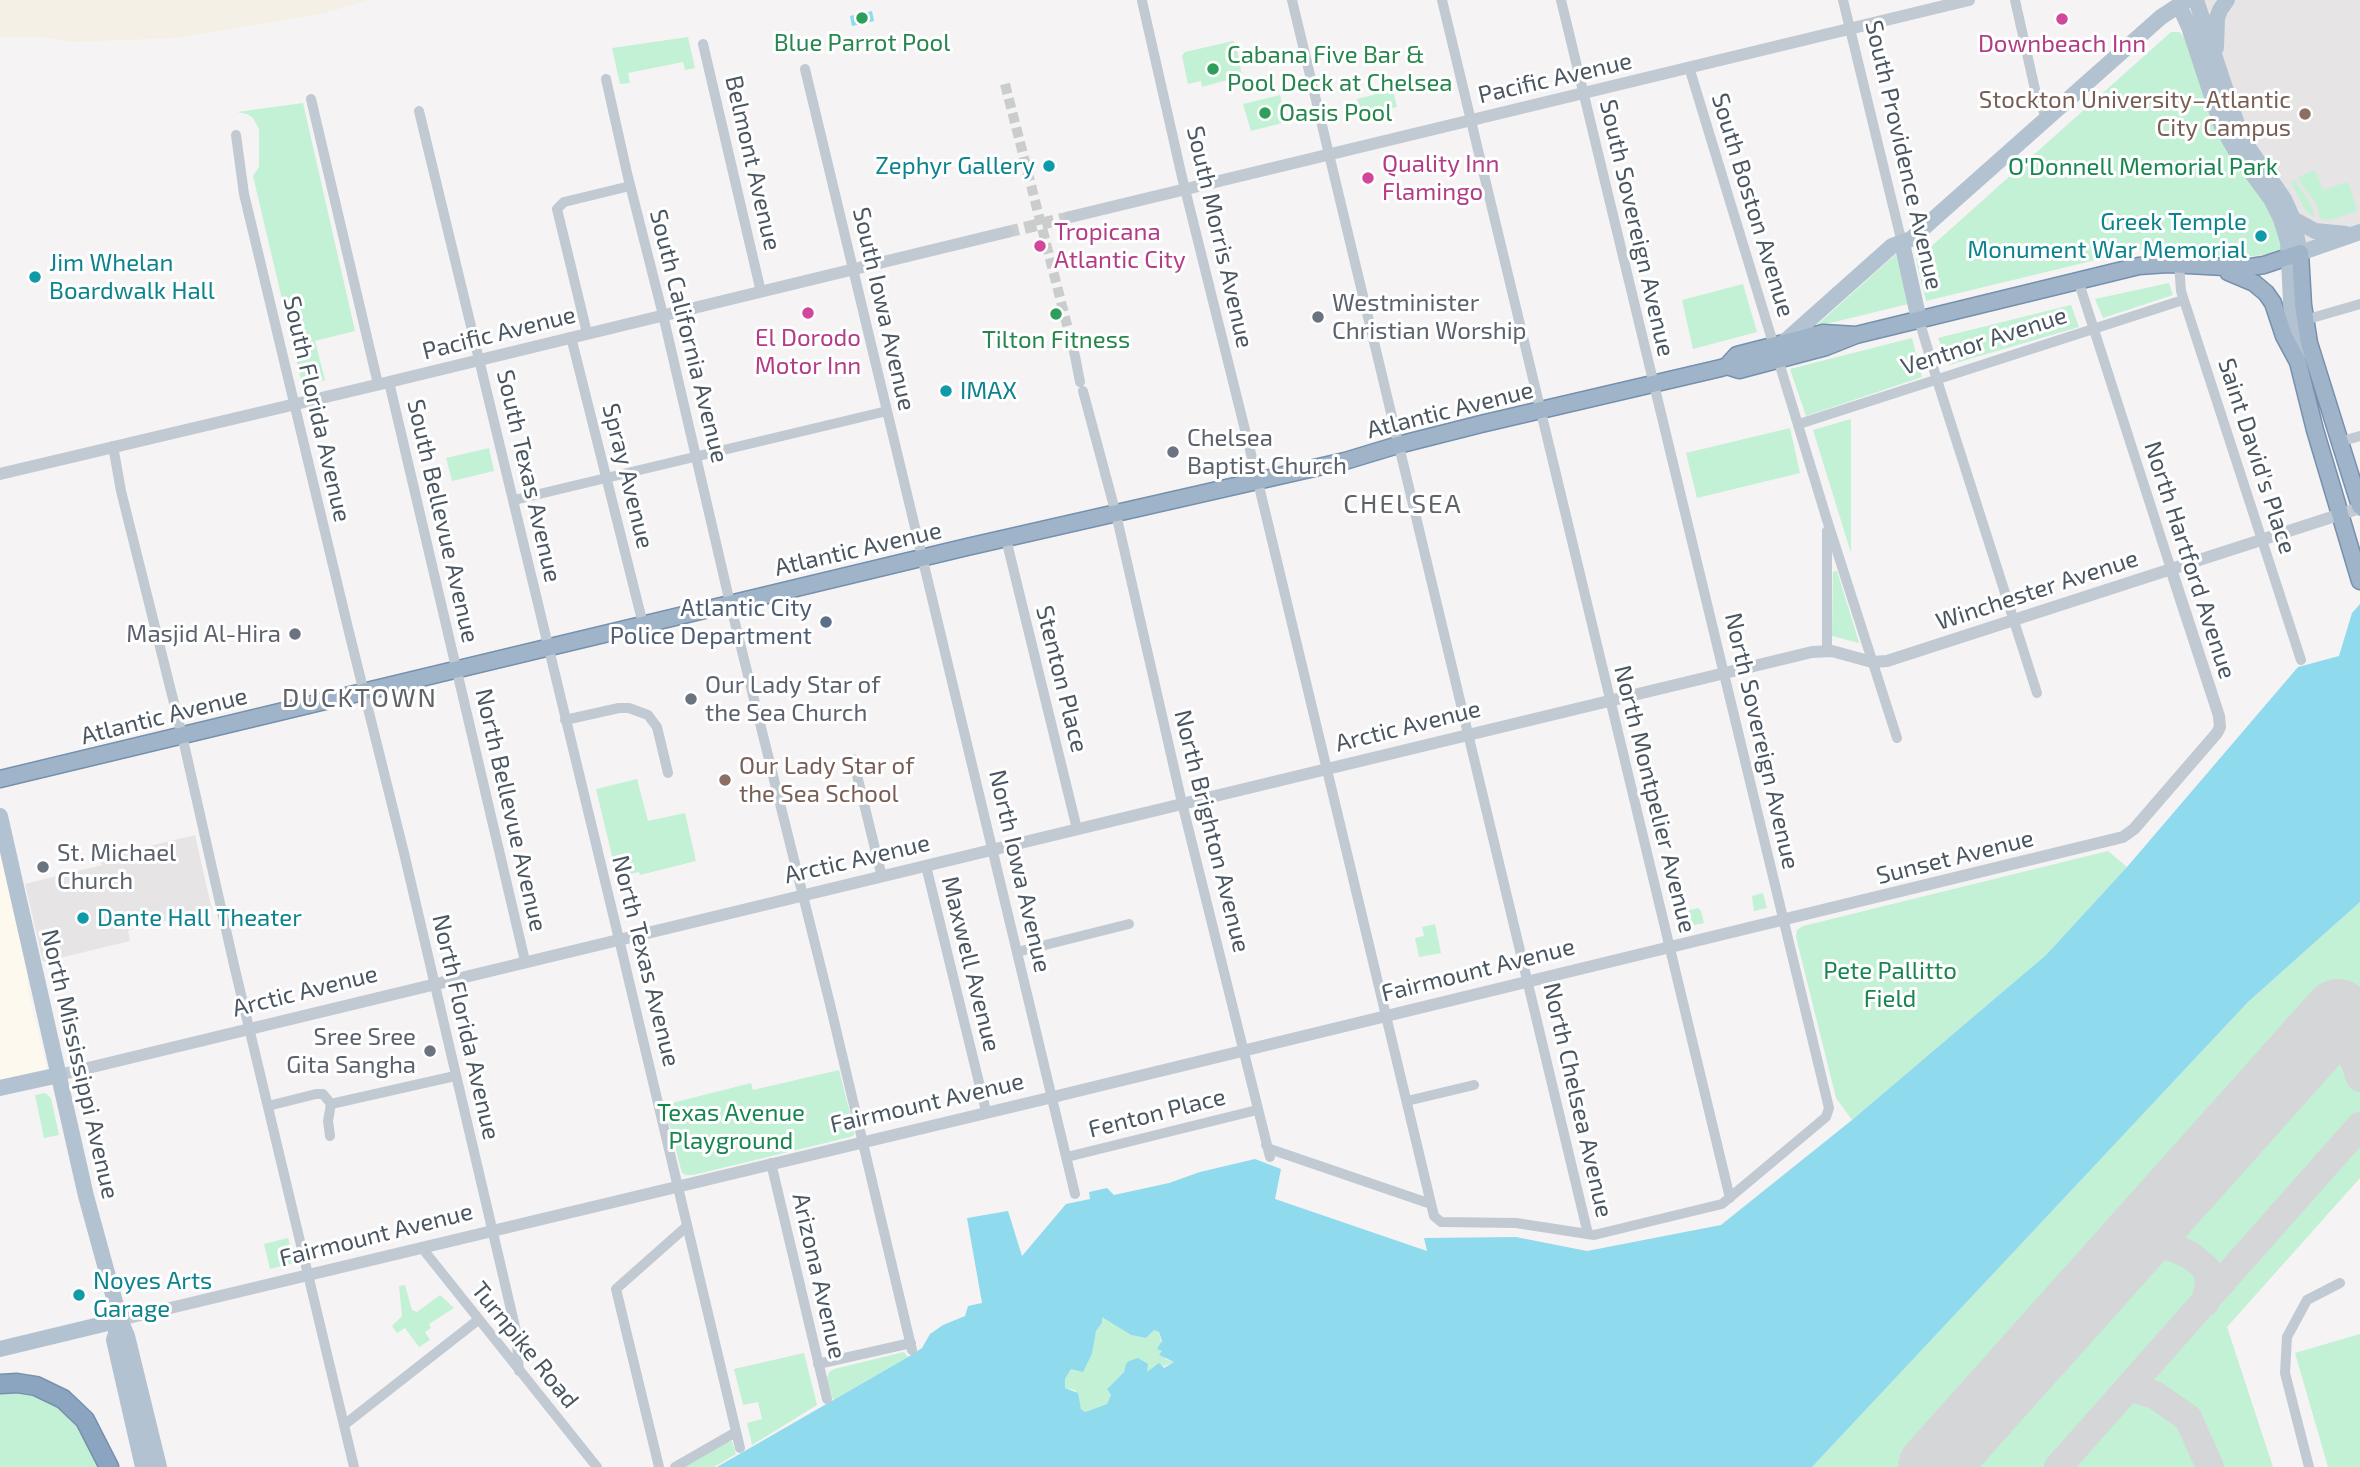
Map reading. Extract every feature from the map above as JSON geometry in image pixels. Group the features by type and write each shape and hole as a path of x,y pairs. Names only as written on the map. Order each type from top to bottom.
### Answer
{"highway":[{"path":"1778,351 1826,347 1856,335 2139,265 2253,267 2295,255 2309,343 2360,507"},
{"path":"2215,268 2249,280 2262,289 2273,303 2284,336 2298,362 2312,420 2360,581"},
{"name":"Atlantic Avenue","path":"0,779 730,603 1258,482 1654,383 1727,366 1739,370 1778,351"},
{"path":"0,1384 36,1386 63,1399 79,1412 90,1427 109,1467"}],"main road":[{"path":"2196,0 2242,135 2284,199 2293,219 2295,255 2292,320 2298,362"},
{"path":"2216,61 2217,18 2227,0"},
{"name":"Atlantic Avenue","path":"1778,351 1892,246 1911,239 2181,2"},
{"path":"2181,2 2222,127 2276,209 2295,255"},
{"path":"2293,219 2315,231 2356,234"},
{"path":"2295,255 2356,234"},
{"name":"South Providence Avenue","path":"1902,243 1919,320"},
{"name":"North Mississippi Avenue","path":"0,816 86,1196 120,1320 127,1335 159,1467"},
{"name":"Arctic Avenue","path":"0,1088 59,1075"},
{"name":"North Mississippi Avenue","path":"120,1320 114,1340 143,1467"},
{"name":"Fairmount Avenue","path":"0,1349 120,1320"}],"street":[{"name":"North Chelsea Avenue","path":"1292,0 1588,1234"},
{"name":"North Montpelier Avenue","path":"1442,0 1730,1198"},
{"name":"South Sovereign Avenue","path":"1561,0 1654,383"},
{"name":"South Providence Avenue","path":"1843,0 1902,243"},
{"name":"Pacific Avenue","path":"1070,217 1969,0"},
{"path":"2015,0 2036,94 2047,119"},
{"name":"South Morris Avenue","path":"1142,1 1185,189 1431,1204"},
{"name":"Belmont Avenue","path":"703,44 761,292"},
{"name":"South Boston Avenue","path":"1689,67 1778,351 1827,520"},
{"name":"South Iowa Avenue","path":"805,69 923,558"},
{"name":"South California Avenue","path":"607,79 730,603 804,896 912,1346 818,1364"},
{"name":"South Bellevue Avenue","path":"311,99 456,669"},
{"name":"South Texas Avenue","path":"419,111 548,648"},
{"name":"South Florida Avenue","path":"236,135 244,194 364,692"},
{"path":"587,333 557,209 564,202 630,186"},
{"name":"Pacific Avenue","path":"0,474 1007,232"},
{"name":"Saint David's Place","path":"2179,264 2183,300 2301,660"},
{"name":"North Hartford Avenue","path":"2078,280 2219,716 2220,727 2217,733 2134,829"},
{"name":"Ventnor Avenue","path":"1799,424 2183,300"},
{"path":"2305,320 2360,304"},
{"path":"1919,320 2037,693"},
{"name":"Spray Avenue","path":"571,337 643,624"},
{"name":"North Brighton Avenue","path":"1075,356 1116,514 1182,803 1270,1157"},
{"name":"North Sovereign Avenue","path":"1654,383 1829,1108 1826,1117 1730,1198"},
{"path":"514,500 887,411"},
{"path":"2339,442 2360,436"},
{"path":"113,446 354,1467"},
{"name":"Winchester Avenue","path":"1724,673 1812,652 1827,651 1872,662 1887,661 2360,507"},
{"path":"1827,520 1827,651"},
{"path":"1827,520 1897,738"},
{"name":"Stenton Place","path":"1006,539 1077,829"},
{"name":"North Iowa Avenue","path":"923,558 1075,1194"},
{"name":"North Texas Avenue","path":"548,648 740,1448"},
{"name":"North Bellevue Avenue","path":"456,669 525,961"},
{"name":"Arctic Avenue","path":"59,1075 1724,673"},
{"name":"North Florida Avenue","path":"364,692 518,1339 519,1371"},
{"path":"565,720 619,708 629,708 648,715 657,727 668,773"},
{"path":"853,760 881,877"},
{"name":"Sunset Avenue","path":"1783,919 2119,839 2134,829"},
{"name":"Maxwell Avenue","path":"926,866 986,1111"},
{"name":"Fairmount Avenue","path":"120,1320 1783,919"},
{"path":"1017,952 1129,924"},
{"path":"331,1104 455,1076"},
{"path":"1407,1101 1474,1085"},
{"path":"268,1106 323,1094 331,1104 328,1121 330,1136"},
{"name":"Fenton Place","path":"1067,1157 1258,1110"},
{"path":"1266,1144 1270,1149 1431,1204 1434,1216 1441,1222 1516,1223 1600,1234 1715,1207 1730,1198"},
{"name":"Arizona Avenue","path":"771,1163 827,1399"},
{"path":"659,1467 617,1289 686,1227"},
{"name":"Turnpike Road","path":"422,1248 597,1467"},
{"path":"2309,1467 2285,1373 2287,1337 2307,1300 2340,1283"},
{"path":"344,1425 478,1320"},
{"path":"675,1467 736,1432"}],"shaded area":[{"name":"Stockton University–Atlantic City Campus","path":"2196,0 2360,0 2360,232 2300,253 2250,150"},
{"path":"195,835 212,910 128,930 130,941 43,962 25,884 102,865 100,858"},
{"path":"0,850 27,965 28,990 47,1069 0,1080"}],"green space":[{"name":"O'Donnell Memorial Park","path":"2171,32 2179,32 2184,37 2220,140 2272,210 2281,235 2281,249 2270,254 2228,257 2174,249 2137,250 1926,301 1916,260"},
{"path":"688,37 695,68 685,70 683,62 628,73 630,83 620,84 612,48"},
{"name":"Cabana Five Bar & Pool Deck at Chelsea","path":"1233,41 1236,44 1242,76 1202,87 1201,81 1188,84 1182,56 1185,52"},
{"path":"1393,90 1397,107 1361,115 1357,99"},
{"name":"Oasis Pool","path":"1280,95 1286,122 1251,131 1243,104"},
{"path":"303,103 355,331 315,341 325,380 309,384 301,380 253,176 259,167 259,129 253,118 237,112"},
{"path":"2315,170 2323,190 2348,182 2357,211 2330,220 2321,219 2316,203 2298,177"},
{"path":"2295,180 2311,205 2315,218 2305,210 2291,182"},
{"path":"1896,254 1908,304 1818,326 1818,324"},
{"path":"2169,283 2173,295 2103,318 2095,299"},
{"path":"1743,284 1757,332 1693,349 1682,300"},
{"path":"2071,305 2079,327 1949,365 1938,338"},
{"path":"1912,338 1922,377 1806,416 1790,369"},
{"path":"1851,419 1851,553 1813,430"},
{"path":"1790,428 1800,473 1697,498 1686,453"},
{"path":"489,448 494,471 452,481 446,458"},
{"path":"1837,571 1859,643 1832,636 1833,572"},
{"path":"637,779 648,821 685,813 696,861 640,875 639,872 617,877 596,789"},
{"name":"Pete Pallitto Field","path":"2108,851 2127,867 2046,955 1852,1120 1836,1098 1796,937 1797,930 1803,926"},
{"path":"1763,893 1767,908 1754,911 1752,896"},
{"path":"2360,902 2360,1178 2227,1327 2273,1467 1812,1467 2248,1002"},
{"path":"1698,908 1704,923 1690,926 1686,911"},
{"path":"1435,924 1441,953 1419,957 1415,938 1424,936 1422,927"},
{"name":"Texas Avenue Playground","path":"839,1070 854,1135 693,1175 682,1173 664,1105 751,1083 753,1090"},
{"path":"45,1093 51,1098 59,1135 44,1138 35,1095"},
{"path":"288,1238 294,1263 270,1269 264,1244"},
{"path":"405,1285 412,1310 417,1312 440,1295 454,1308 429,1324 431,1328 425,1332 430,1340 419,1347 405,1328 397,1333 392,1326 402,1316 399,1286"},
{"path":"1102,1316 1131,1335 1146,1338 1154,1330 1159,1332 1165,1359 1174,1362 1146,1374 1126,1366 1124,1372 1107,1389 1111,1395 1107,1404 1085,1412 1081,1409 1075,1390 1065,1388 1065,1379 1071,1369 1083,1371 1092,1354"},
{"path":"2360,1334 2360,1467 2328,1467 2295,1353"},
{"path":"904,1352 908,1357 833,1400 827,1378 829,1372"},
{"path":"804,1353 817,1405 752,1445 747,1423 762,1419 758,1402 743,1405 734,1369"},
{"path":"24,1392 60,1405 88,1435 100,1467 0,1467 0,1394"},
{"path":"732,1441 736,1454 714,1467 683,1467 725,1442"}],"sand":[{"path":"0,0 368,0 322,14 174,38 75,42 41,37 0,37"}],"water":[{"name":"Blue Parrot Pool","path":"872,11 874,21 852,26 850,16"},
{"path":"2360,604 2360,902 2248,1002 1812,1467 717,1467 908,1357 922,1348 930,1334 965,1316 968,1306 982,1303 967,1218 1008,1211 1022,1256 1066,1204 1090,1199 1089,1192 1107,1188 1114,1195 1255,1159 1281,1169 1275,1199 1427,1251 1424,1238 1516,1237 1587,1251 1721,1225 1852,1120 2046,955 2127,867 2298,667 2339,656 2352,613","holes":["1102,1317 1131,1335 1146,1338 1154,1330 1159,1332 1162,1341 1157,1349 1162,1351 1159,1355 1174,1362 1164,1368 1159,1363 1147,1372 1148,1364 1138,1358 1129,1361 1124,1372 1107,1389 1111,1395 1107,1404 1085,1412 1081,1409 1078,1393 1065,1388 1065,1379 1071,1369 1083,1372 1092,1354 1096,1331 1102,1323"]}],"taxiway":[{"path":"2338,1014 2360,1078"},
{"path":"2129,1387 2360,1126"},
{"path":"2119,1259 2138,1248 2156,1246 2171,1247 2190,1255 2207,1269 2209,1283 2205,1303"},
{"path":"2058,1467 2129,1387 2155,1395 2188,1418 2210,1467"}],"runway":[{"path":"1933,1467 2338,1014"}],"tunnel":[{"path":"1005,84 1075,356"},
{"path":"1007,232 1070,217"}],"place":[{"name":"Blue Parrot Pool","path":"862,18"},
{"name":"Downbeach Inn","path":"2062,19"},
{"name":"Cabana Five Bar & Pool Deck at Chelsea","path":"1213,69"},
{"name":"Oasis Pool","path":"1265,113"},
{"name":"Stockton University–Atlantic City Campus","path":"2305,114"},
{"name":"Zephyr Gallery","path":"1049,166"},
{"name":"Quality Inn Flamingo","path":"1368,178"},
{"name":"Greek Temple Monument War Memorial","path":"2261,236"},
{"name":"Tropicana Atlantic City","path":"1040,246"},
{"name":"Jim Whelan Boardwalk Hall","path":"35,277"},
{"name":"El Dorodo Motor Inn","path":"808,313"},
{"name":"Tilton Fitness","path":"1056,314"},
{"name":"Westminister Christian Worship","path":"1318,317"},
{"name":"IMAX","path":"946,391"},
{"name":"Chelsea Baptist Church","path":"1173,452"},
{"name":"Atlantic City Police Department","path":"826,622"},
{"name":"Masjid Al-Hira","path":"295,634"},
{"name":"Our Lady Star of the Sea Church","path":"691,699"},
{"name":"Our Lady Star of the Sea School","path":"725,780"},
{"name":"St. Michael Church","path":"43,867"},
{"name":"Dante Hall Theater","path":"83,918"},
{"name":"Sree Sree Gita Sangha","path":"430,1051"},
{"name":"Noyes Arts Garage","path":"79,1295"}],"district":[{"name":"CHELSEA","path":"1403,504"},
{"name":"DUCKTOWN","path":"360,698"}]}
